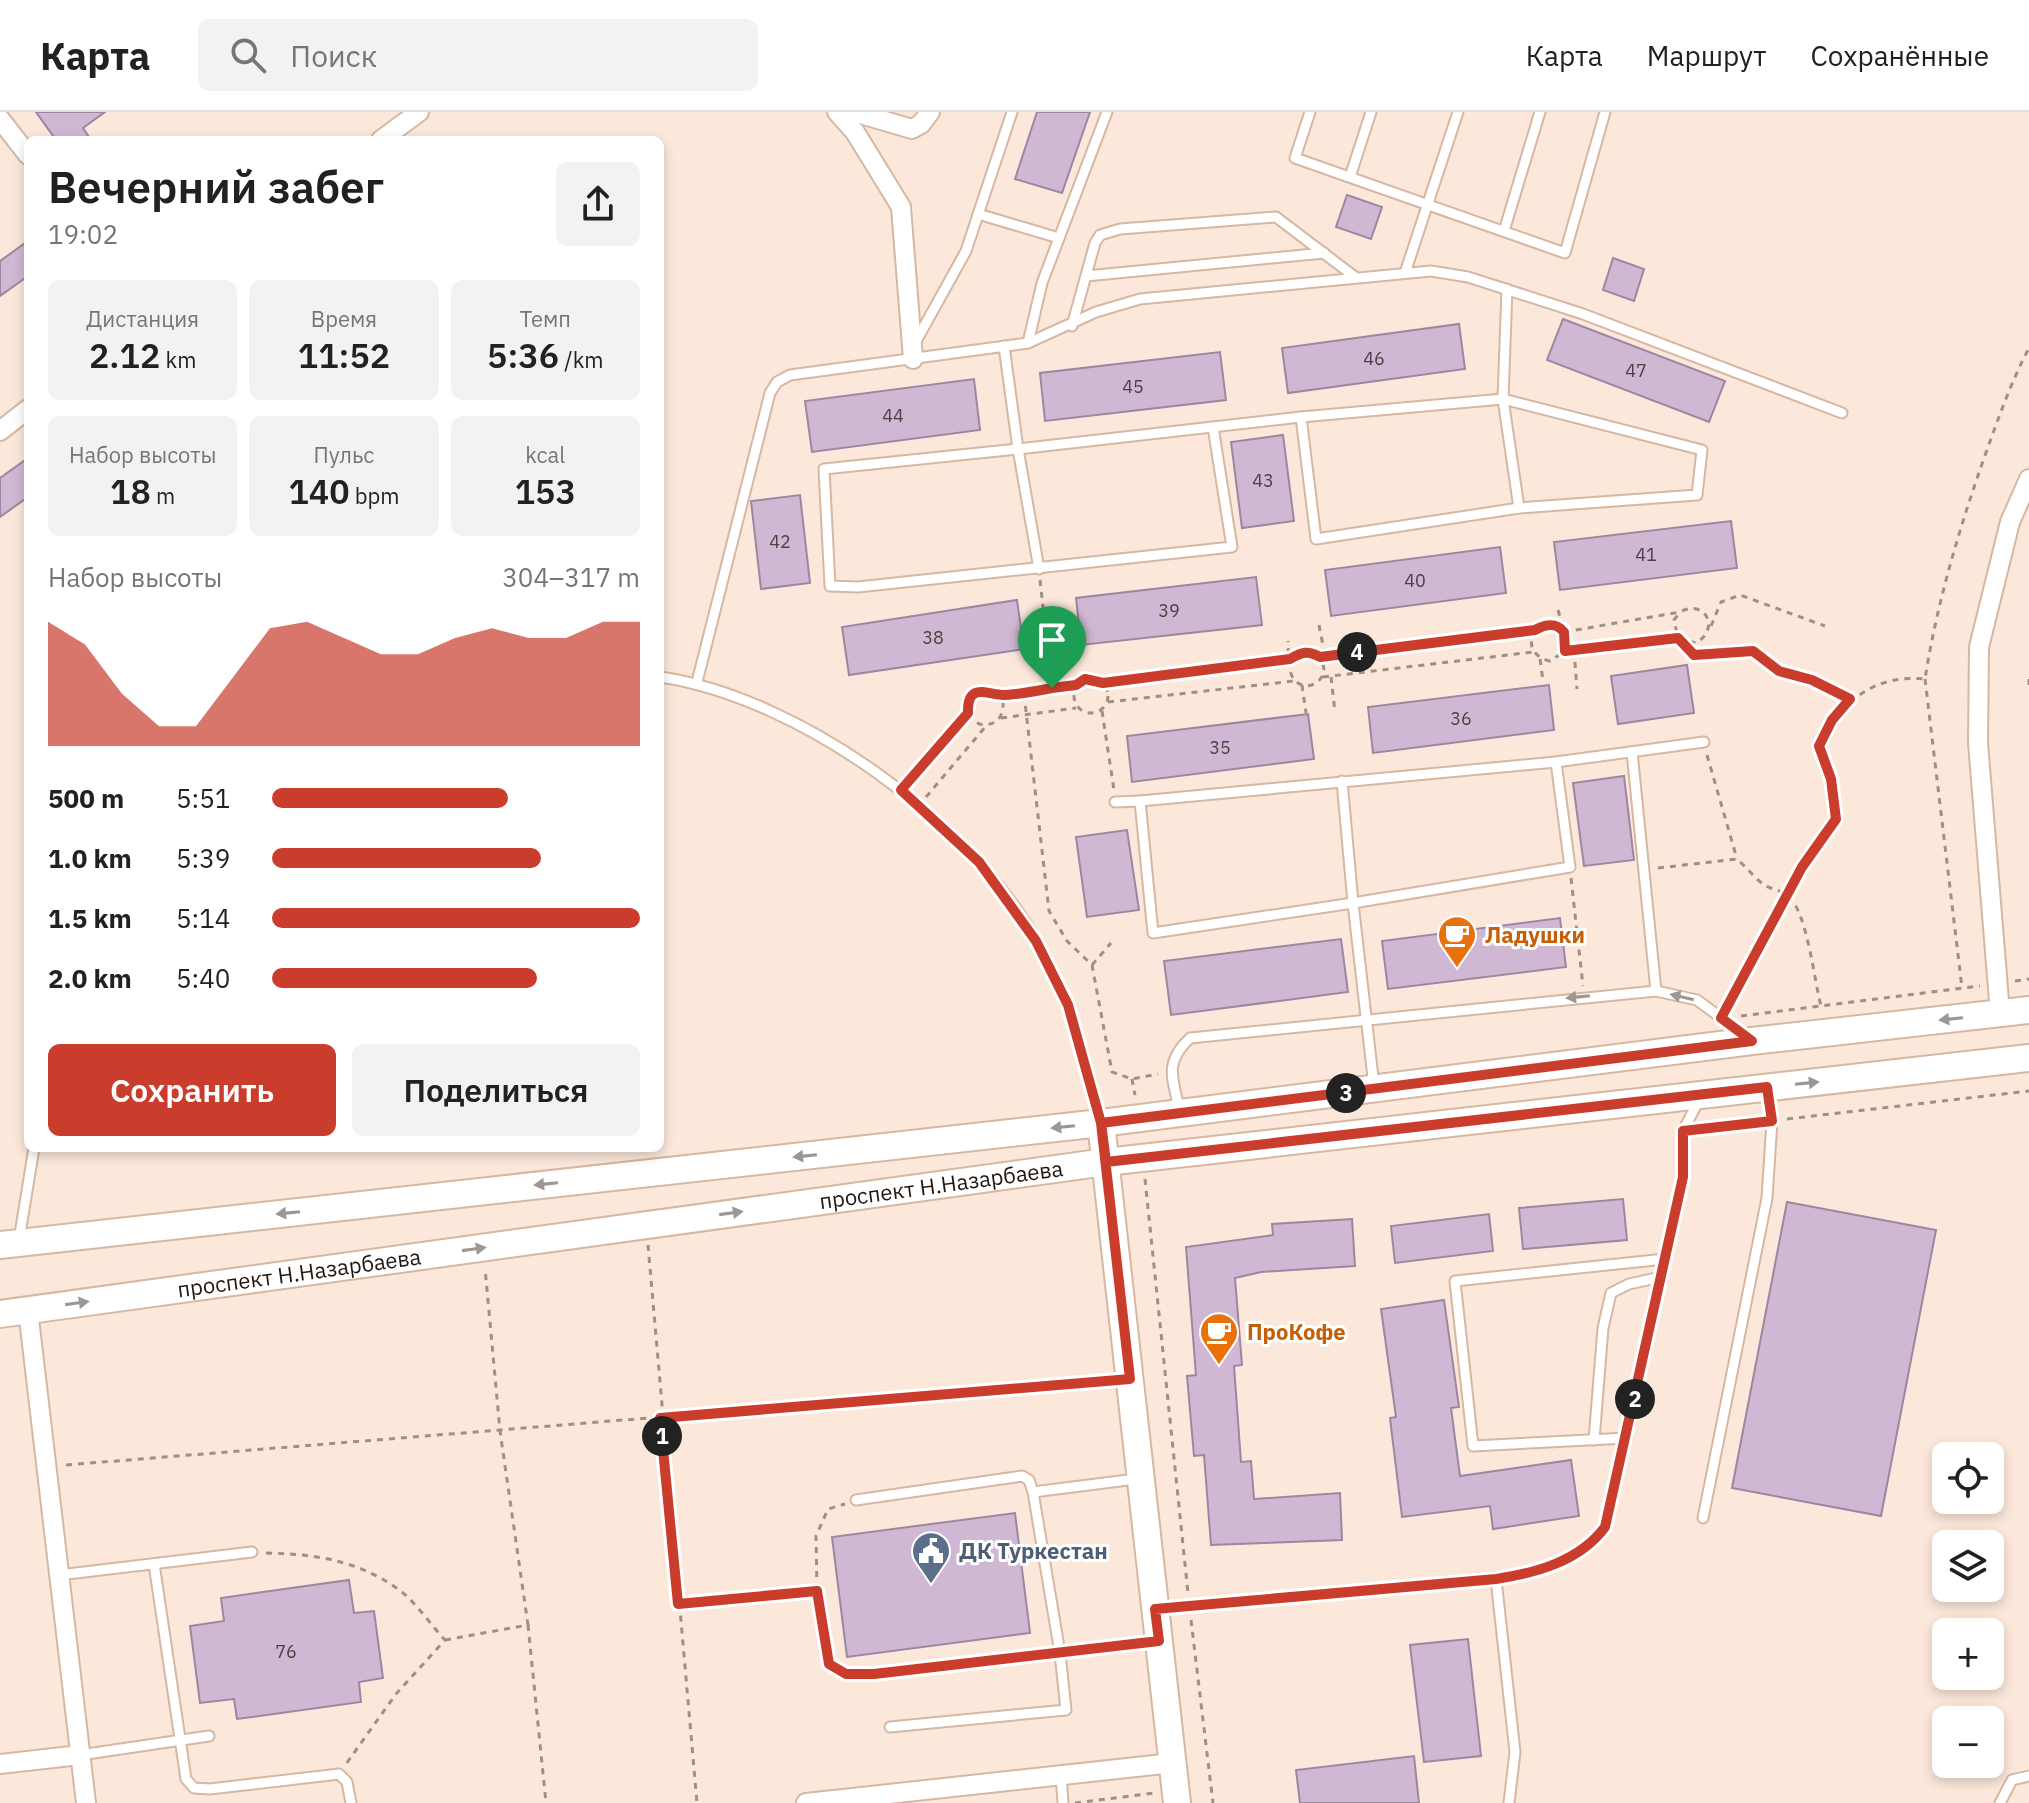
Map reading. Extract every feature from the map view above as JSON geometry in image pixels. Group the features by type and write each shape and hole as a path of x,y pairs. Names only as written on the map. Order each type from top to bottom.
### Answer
{"main road":[{"name":"проспект Н.Назарбаева","path":"9,1244 1180,1114 1752,1041 2029,1010"},
{"name":"проспект Н.Назарбаева","path":"0,1314 1106,1162 2029,1058"},
{"path":"1101,1123 1177,1797"}],"street":[{"path":"386,136 419,112"},
{"path":"837,112 855,132 901,207 913,352"},
{"path":"854,112 912,129 921,124 930,112"},
{"path":"0,119 24,150"},
{"path":"0,431 24,412"},
{"path":"2000,1013 1978,743 1979,647 2010,522 2029,479"},
{"path":"28,1310 86,1803"},
{"path":"0,1764 80,1755"},
{"path":"806,1803 882,1799 1173,1763"}],"lane":[{"path":"913,352 966,251 1012,112"},
{"path":"1028,343 1042,283 1107,112"},
{"path":"1310,112 1295,158 1565,253 1605,112"},
{"path":"1350,177 1371,112"},
{"path":"1405,273 1458,112"},
{"path":"1504,231 1540,112"},
{"path":"978,214 1059,238"},
{"path":"1072,326 1100,235 1120,229 1276,217 1355,277"},
{"path":"1086,276 1324,253"},
{"path":"697,682 770,393 777,382 790,375 913,352 1028,343 1072,326 1096,312 1140,299 1431,271 1507,289 1583,314 1842,413"},
{"path":"1507,289 1503,399 1519,508"},
{"path":"1004,346 1039,569"},
{"path":"1213,427 1232,547 858,587 830,586 824,469 1301,417 1503,399 1702,450 1697,495 1519,508 1316,539 1301,417"},
{"path":"664,678 697,682 825,739 901,790 979,862 1036,941 1068,1005 1101,1123"},
{"path":"1115,802 1556,762 1704,742"},
{"path":"1632,752 1656,991"},
{"path":"1140,801 1153,933 1570,867 1556,762"},
{"path":"1342,781 1374,1090"},
{"path":"1180,1114 1171,1072 1175,1052 1190,1038 1656,991 1697,1000 1752,1041"},
{"path":"1703,1518 1767,1198 1772,1121 1767,1087"},
{"path":"1155,1609 1496,1579 1550,1566 1595,1540 1605,1527 1627,1438 1683,1177 1683,1131 1702,1095"},
{"path":"9,1244 33,1152"},
{"path":"1627,1438 1473,1446 1455,1281 1665,1259"},
{"path":"1594,1440 1603,1328 1611,1293 1629,1284 1661,1277"},
{"path":"856,1500 1022,1476 1029,1480 1060,1653 1066,1710 890,1727"},
{"path":"1033,1492 1142,1479"},
{"path":"59,1575 252,1552"},
{"path":"154,1564 186,1779 194,1788 339,1774 347,1782 351,1803"},
{"path":"1496,1579 1515,1752 1509,1803"},
{"path":"874,1674 1159,1641"},
{"path":"80,1755 209,1736"},
{"path":"1061,1775 1063,1803"},
{"path":"2000,1803 2012,1780 2029,1776"}],"path":[{"path":"1962,988 1925,679 1936,609 1956,537 2013,378 2029,348"},
{"path":"1039,569 1052,688"},
{"path":"1686,642 1705,638 1721,602 1740,595 1825,626"},
{"path":"987,726 972,720 968,713 968,705 977,692 984,690 999,695 1024,694 1076,685 1085,679 1103,683 1290,659 1311,652 1322,657 1535,630 1544,624 1563,630 1680,612 1689,607 1701,609 1709,617 1710,628"},
{"path":"1558,610 1565,651"},
{"path":"1678,638 1674,620 1680,612"},
{"path":"1533,619 1535,630 1530,640 1533,652 1540,659 1550,661 1565,651 1678,638 1686,642 1694,655 1753,651 1779,671 1812,680 1850,699"},
{"path":"1108,702 1294,681 1314,685 1323,677 1325,667 1319,625"},
{"path":"1288,641 1294,681"},
{"path":"1574,650 1577,689"},
{"path":"1323,677 1533,652"},
{"path":"1540,659 1543,681"},
{"path":"1331,677 1335,712"},
{"path":"1721,1018 1787,895 1836,819 1831,779 1819,746 1832,720 1850,699 1902,677 1925,679"},
{"path":"2029,679 2029,691"},
{"path":"919,806 987,726 1001,718 1078,707 1092,714 1102,710 1108,702 1109,692 1103,683"},
{"path":"1076,685 1073,695 1078,707"},
{"path":"1302,685 1306,713"},
{"path":"1024,694 1049,911 1067,941 1092,965 1112,1072 1132,1079 1171,1072"},
{"path":"999,695 1003,702 1001,718"},
{"path":"1102,710 1115,802"},
{"path":"901,790 968,713"},
{"path":"1704,742 1737,859 1766,886 1787,895 1799,910 1807,933 1809,959 1821,1006"},
{"path":"1644,870 1737,859"},
{"path":"1570,867 1585,996"},
{"path":"1092,965 1111,943"},
{"path":"1721,1018 2029,979"},
{"path":"1683,1131 2029,1091"},
{"path":"1143,1159 1189,1608 1213,1803"},
{"path":"647,1225 660,1418 697,1803"},
{"path":"483,1248 500,1431 528,1625 546,1803"},
{"path":"46,1467 1130,1379"},
{"path":"856,1500 828,1509 816,1536 817,1591 829,1664 846,1674 874,1674"},
{"path":"252,1552 315,1554 356,1565 400,1590 445,1640"},
{"path":"678,1604 817,1591"},
{"path":"339,1774 396,1694 445,1640 528,1625"},
{"path":"1071,1803 1177,1797"}],"building":[{"path":"36,112 105,112 83,128 88,136 53,136"},
{"path":"1037,112 1090,112 1062,193 1015,179"},
{"path":"1347,195 1382,207 1371,239 1336,227"},
{"path":"24,244 24,279 0,296 0,261"},
{"path":"1613,258 1644,269 1634,301 1603,290"},
{"path":"1563,319 1725,381 1709,422 1547,360"},
{"path":"1459,324 1465,369 1288,393 1282,348"},
{"path":"1220,352 1226,400 1045,421 1040,373"},
{"path":"974,379 980,430 812,452 805,401"},
{"path":"1283,435 1294,521 1242,528 1231,442"},
{"path":"24,461 24,500 0,517 0,478"},
{"path":"800,495 810,583 761,589 751,501"},
{"path":"1731,521 1737,568 1560,590 1554,542"},
{"path":"1500,547 1506,593 1331,616 1325,570"},
{"path":"1256,577 1262,625 1081,645 1076,598"},
{"path":"1017,600 1024,649 849,675 842,627"},
{"path":"1687,665 1694,713 1618,724 1611,676"},
{"path":"1549,685 1554,730 1373,753 1368,707"},
{"path":"1308,714 1314,759 1132,782 1127,736"},
{"path":"1624,776 1634,860 1584,866 1573,783"},
{"path":"1127,830 1139,910 1087,917 1076,837"},
{"path":"1560,918 1566,967 1388,989 1382,941"},
{"path":"1341,939 1348,992 1171,1015 1164,961"},
{"path":"1623,1199 1627,1240 1523,1249 1519,1208"},
{"path":"1787,1202 1936,1230 1881,1516 1732,1488"},
{"path":"1489,1214 1493,1251 1395,1263 1391,1226"},
{"path":"1352,1219 1355,1266 1261,1272 1235,1278 1242,1365 1234,1366 1241,1462 1251,1461 1254,1499 1340,1493 1342,1540 1211,1545 1204,1455 1194,1456 1187,1376 1196,1375 1186,1247 1273,1235 1272,1224"},
{"path":"1444,1300 1459,1407 1451,1408 1460,1476 1571,1460 1579,1516 1493,1529 1490,1506 1402,1517 1390,1418 1396,1417 1381,1309"},
{"name":"ДК Туркестан","path":"1015,1513 1030,1633 847,1657 832,1537"},
{"path":"349,1580 354,1613 374,1611 383,1678 359,1682 361,1702 237,1719 234,1699 200,1703 190,1626 224,1621 221,1598"},
{"path":"1468,1639 1481,1756 1424,1762 1410,1645"},
{"path":"1414,1756 1419,1803 1300,1803 1296,1770"}],"place":[{"name":"Ладушки","path":"1457,969"},
{"name":"ПроКофе","path":"1219,1366"},
{"name":"ДК Туркестан","path":"931,1585"}],"route":[{"path":"1052,688 1024,694 977,692 971,698 968,713 901,790 979,862 1036,941 1068,1005 1087,1064 1101,1123 1130,1379 660,1418 678,1604 817,1591 829,1664 846,1674 874,1674 1159,1641 1155,1609 1496,1579 1521,1575 1569,1558 1595,1540 1605,1527 1683,1177 1683,1131 1772,1121 1767,1087 1106,1162 1101,1123 1752,1041 1721,1018 1802,867 1817,851 1836,819 1831,779 1819,746 1832,720 1850,699 1812,680 1779,671 1753,651 1694,655 1686,642 1678,638 1565,651 1567,641 1561,628 1544,624 1535,630 1320,657 1311,652 1300,653 1290,659 1103,683 1095,678 1085,679 1076,685 1052,688"}]}
